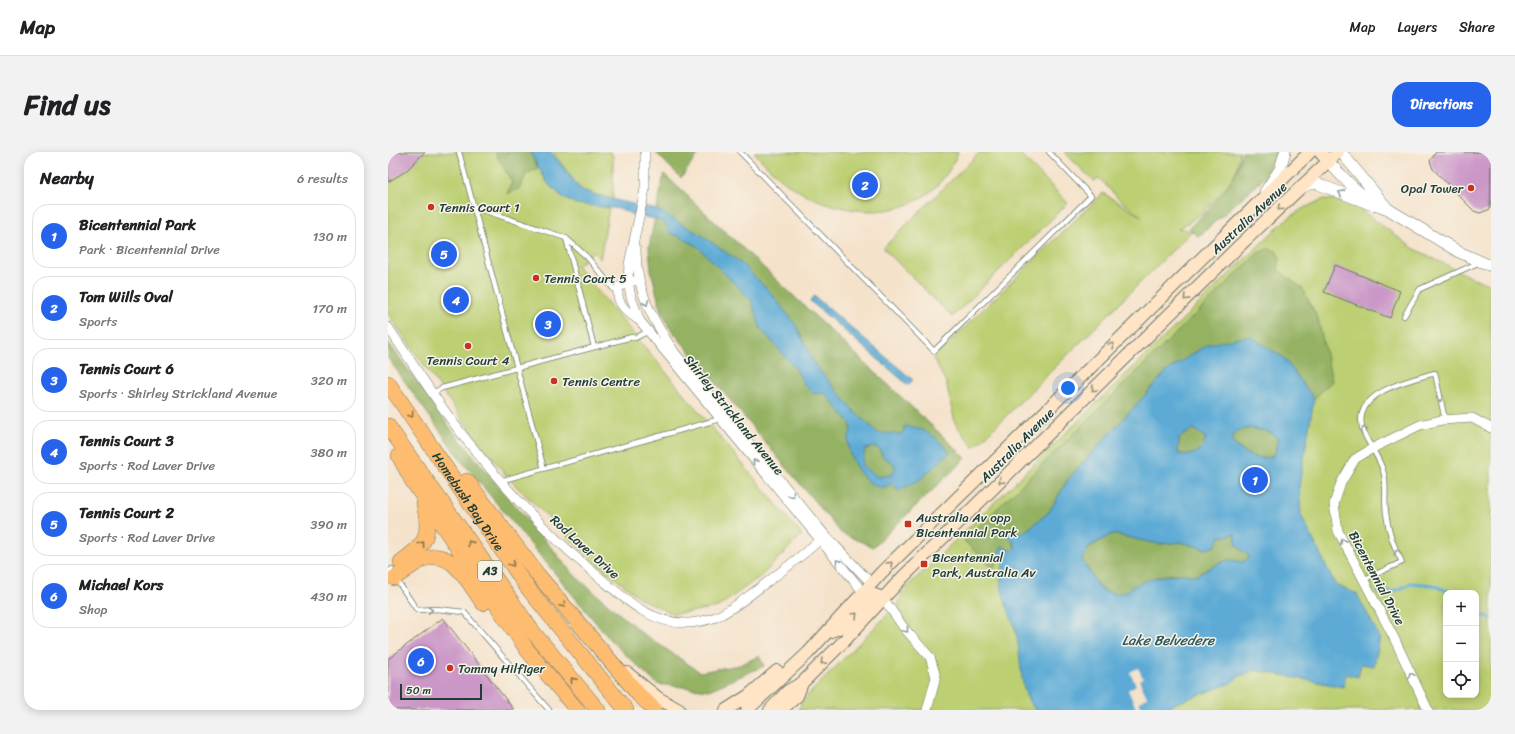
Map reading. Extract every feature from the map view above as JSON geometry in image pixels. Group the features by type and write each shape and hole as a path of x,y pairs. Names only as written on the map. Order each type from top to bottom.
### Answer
{"highway":[{"name":"Homebush Bay Drive","path":"388,383 527,587 626,710"},
{"name":"Homebush Bay Drive","path":"388,426 533,632 598,710"},
{"path":"388,436 423,498 528,651 577,710"},
{"path":"443,462 469,483 538,575 639,695 655,710"},
{"path":"391,575 424,542 428,532 423,498"},
{"path":"391,575 423,559 434,556 443,557 451,562 498,623 528,651"}],"main road":[{"name":"Australia Avenue","path":"747,710 808,653 871,583 1310,152"},
{"path":"1320,152 1328,162"},
{"name":"Australia Avenue","path":"770,710 788,690 802,683 845,640 883,598 1238,247 1340,152"},
{"path":"726,710 748,696 804,646 844,626 875,595 883,598"},
{"path":"606,656 658,698 679,710"},
{"path":"781,710 797,696 802,683"}],"street":[{"name":"Shirley Strickland Avenue","path":"646,152 645,189 628,264 628,282 631,297 640,321 647,332 665,350 720,419 822,538 871,583"},
{"path":"1259,201 1280,168 1285,152"},
{"path":"1340,152 1382,208"},
{"path":"1328,162 1342,176 1382,208 1441,242 1486,263"},
{"path":"1302,188 1309,184 1318,184 1361,202 1382,208"},
{"name":"Shirley Strickland Avenue","path":"635,238 638,281 645,301 657,326 675,353 863,592"},
{"path":"638,281 628,282 619,287 617,293 619,302 627,313 640,321"},
{"name":"Rod Laver Drive","path":"388,326 464,437 500,481 544,527 587,567 633,605 648,615 665,621 692,623 717,617 768,582 822,538"},
{"name":"Bicentennial Drive","path":"1428,710 1394,638 1338,531 1334,504 1341,483 1355,459 1373,448 1420,425 1444,420 1472,418 1491,428"},
{"path":"883,598 904,628 930,657 936,677 927,710"}],"lane":[{"path":"459,152 544,469"},
{"path":"740,152 934,351 1092,196 1049,152"},
{"path":"474,207 566,238 587,257 617,293"},
{"path":"566,238 594,347"},
{"path":"1404,316 1420,289 1486,263"},
{"path":"433,393 440,388 632,337 635,338 647,332"},
{"path":"1363,580 1402,562 1386,514 1384,475 1362,426 1364,407 1373,395 1397,385 1435,373 1444,420"},
{"path":"500,481 720,419"},
{"path":"391,575 416,610 437,609 464,612 549,710"}],"green space":[{"name":"Tennis Centre","path":"388,152 530,152 548,184 565,199 609,208 600,259 594,251 577,266 802,535 761,576 718,607 673,614 641,599 592,560 509,479 467,426 388,314"},
{"path":"495,152 530,152 538,168 526,174 520,188 507,194 512,182"},
{"path":"553,152 611,152 613,157 613,199 580,189"},
{"path":"655,152 700,152 681,178"},
{"path":"754,152 958,152 946,174 931,191 914,202 894,209 872,211 850,209 828,204 806,195 778,176"},
{"path":"980,152 1018,152 1068,203 952,317 883,248"},
{"path":"1064,152 1240,152 1236,171 1226,187 1203,212 1178,228 1192,231 974,448 955,423 946,382 933,358 1103,193 1142,217 1120,200 1099,178 1094,181"},
{"path":"1242,152 1278,152 1271,172 1198,237 1189,228 1214,203 1229,184 1239,164"},
{"path":"664,174 966,458 873,547 841,533 669,327 659,303 651,270 649,247"},
{"path":"1324,199 1344,201 1354,205 1413,248 1472,278 1491,285 1491,710 798,710 804,699 899,603 902,592 1283,222 1302,209"},
{"path":"1268,249 1276,251 1280,258 1278,270 1302,288 1318,319 1332,381 1314,399 1284,358 1208,344 1168,370 1069,478 1049,512 1022,534 1011,526 1011,539 1015,548 1011,551 1002,547 994,569 964,541 1259,252"},
{"path":"388,342 455,434 575,576 642,633 700,672 740,665 759,656 764,666 709,690 657,684 611,641 460,459 388,358"},
{"path":"1249,428 1267,431 1277,437 1276,450 1271,457 1259,458 1249,455 1231,441 1237,431"},
{"path":"1193,429 1206,438 1202,448 1193,454 1178,454 1179,438"},
{"path":"1112,534 1159,544 1180,542 1206,549 1215,546 1220,537 1235,534 1237,546 1250,557 1243,562 1229,560 1219,563 1197,575 1163,575 1133,586 1126,592 1114,594 1100,589 1082,559 1089,547"}],"water":[{"path":"530,152 551,152 580,189 596,195 657,210 701,235 741,263 771,293 796,325 815,365 856,413 878,433 900,434 904,431 904,426 923,430 936,438 950,452 921,479 898,491 893,483 884,487 877,487 871,484 859,471 850,455 848,439 851,428 850,423 825,393 814,394 804,384 795,368 761,329 751,300 697,246 679,236 671,234 663,221 631,214 621,209 576,204 565,199 548,184","holes":["873,447 880,449 882,456 894,464 895,468 891,475 878,477 862,465 865,449"]},
{"path":"814,296 913,380 908,385 810,301"},
{"name":"Lake Belvedere","path":"1250,336 1284,358 1314,399 1299,486 1301,515 1335,584 1357,594 1380,638 1374,666 1361,664 1358,677 1346,674 1343,687 1255,670 1238,677 1231,683 1158,710 1036,710 1030,703 1023,685 1016,634 1001,586 1004,562 997,557 1002,546 1011,551 1015,548 1014,542 1007,535 1011,526 1022,534 1049,512 1069,478 1168,370 1208,344","holes":["1249,428 1267,431 1277,437 1276,450 1272,457 1254,457 1240,450 1231,441 1237,431","1193,429 1206,438 1202,447 1193,454 1178,454 1179,438","1112,534 1159,544 1180,542 1206,549 1215,546 1220,537 1235,534 1237,546 1250,557 1243,562 1229,560 1219,563 1197,575 1179,574 1153,578 1133,586 1126,592 1114,594 1100,589 1082,560 1089,547"]}],"pier":[{"path":"1138,668 1143,678 1139,680 1147,697 1139,702 1143,710 1137,710 1128,690 1136,685 1130,672"}],"building":[{"path":"388,152 425,152 406,171 388,182"},
{"name":"Opal Tower","path":"1436,152 1491,152 1490,209 1480,213 1474,211 1433,169 1430,161"},
{"path":"1335,265 1400,291 1390,318 1324,292"},
{"path":"443,618 514,710 388,710 388,659"}],"waterway":[{"path":"1378,593 1398,590 1411,583 1433,585 1445,590"},
{"path":"1479,613 1491,618"}],"place":[{"name":"Tom Wills Oval","path":"865,185"},
{"name":"Opal Tower","path":"1471,188"},
{"name":"Tennis Court 1","path":"431,207"},
{"name":"Tennis Court 2","path":"444,254"},
{"name":"Tennis Court 5","path":"536,278"},
{"name":"Tennis Court 3","path":"456,300"},
{"name":"Tennis Court 6","path":"548,324"},
{"name":"Tennis Court 4","path":"468,346"},
{"name":"Tennis Centre","path":"554,381"},
{"name":"Bicentennial Park","path":"1255,480"},
{"name":"Australia Av opp Bicentennial Park","path":"908,524"},
{"name":"Bicentennial Park, Australia Av","path":"924,564"},
{"name":"Michael Kors","path":"421,661"},
{"name":"Tommy Hilfiger","path":"450,668"}]}
